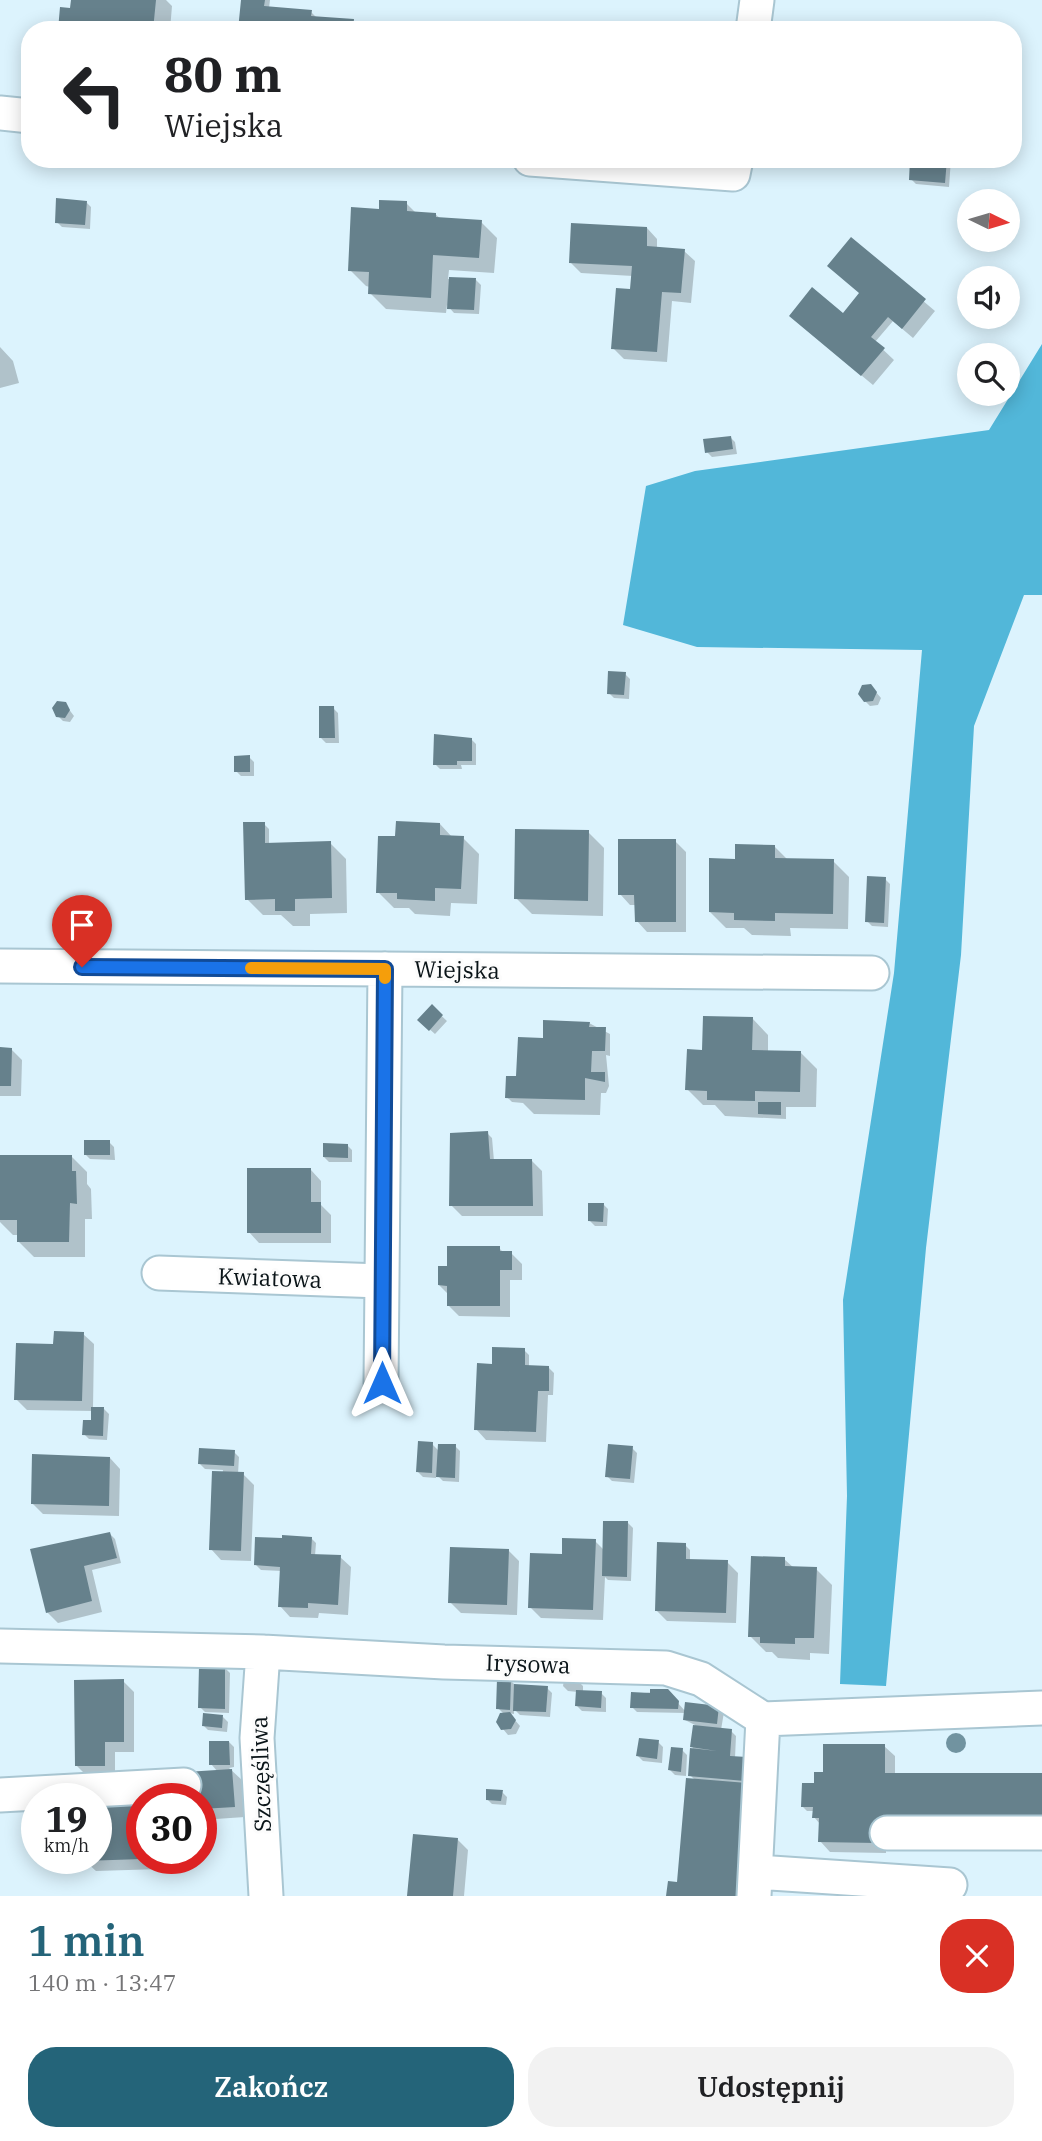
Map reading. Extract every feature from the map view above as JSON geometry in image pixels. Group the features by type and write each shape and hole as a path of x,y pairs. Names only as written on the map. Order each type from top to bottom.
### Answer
{"street":[{"path":"754,21 757,0"},
{"path":"0,113 21,115"},
{"path":"652,168 733,174 734,168"},
{"name":"Wiejska","path":"0,966 872,973"},
{"path":"382,1383 385,969"},
{"name":"Kwiatowa","path":"159,1273 381,1281"},
{"name":"Irysowa","path":"0,1646 263,1652 444,1662 666,1668 701,1679 763,1719"},
{"name":"Szczęśliwa","path":"263,1652 257,1738 267,1896"},
{"path":"950,1885 755,1884 763,1719 1042,1708"},
{"path":"0,1795 126,1788"},
{"path":"887,1833 1042,1833"}],"shaded area":[{"path":"1042,344 1042,595 1024,595 974,726 961,955 926,1248 886,1686 840,1684 847,1496 843,1300 894,973 922,650 697,647 623,625 646,486 695,471 989,430 1004,406 1020,406 1020,380"}],"building":[{"path":"71,0 156,0 154,21 59,21 60,7 70,8"},
{"path":"241,0 265,0 264,6 312,10 311,16 354,19 354,21 239,21"},
{"path":"910,168 946,168 945,183 909,180"},
{"path":"56,198 87,201 85,225 55,223"},
{"path":"379,200 407,201 407,211 436,213 436,217 482,220 479,258 433,255 431,298 368,294 369,272 348,271 351,207 379,209"},
{"path":"571,223 647,227 647,246 685,249 681,293 662,292 657,352 611,349 616,288 630,289 632,266 569,263"},
{"path":"851,237 926,299 902,329 888,317 871,337 885,348 861,376 789,316 812,287 843,313 859,293 827,266"},
{"path":"449,277 476,278 474,310 447,309"},
{"path":"731,436 733,449 705,453 703,439"},
{"path":"608,671 626,672 624,695 607,694"},
{"path":"871,684 877,692 873,701 864,702 858,694 862,685"},
{"path":"57,701 66,702 70,710 65,718 56,717 52,708"},
{"path":"319,706 334,706 335,738 319,738"},
{"path":"434,734 472,738 472,761 457,761 457,765 433,765"},
{"path":"250,755 250,772 234,772 234,756"},
{"path":"396,821 440,823 440,835 464,836 461,889 435,888 435,901 397,899 397,893 376,893 378,836 395,836"},
{"path":"243,822 265,822 265,843 331,841 332,898 295,899 295,911 275,911 275,899 245,900"},
{"path":"515,829 589,830 588,901 514,899"},
{"path":"618,839 676,839 676,922 635,922 634,895 618,895"},
{"path":"735,844 775,845 775,858 834,859 833,914 775,913 775,921 734,920 734,913 709,912 709,858 735,859"},
{"path":"867,876 886,877 884,923 865,922"},
{"path":"432,1004 443,1015 429,1031 417,1020"},
{"path":"703,1016 753,1017 752,1050 801,1051 800,1092 755,1091 755,1101 707,1100 707,1091 685,1090 687,1049 702,1050"},
{"path":"543,1020 590,1022 589,1027 606,1027 605,1051 592,1051 591,1072 605,1072 605,1082 585,1078 585,1100 505,1098 506,1076 516,1076 518,1037 543,1038"},
{"path":"0,1047 12,1048 11,1086 0,1086"},
{"path":"758,1102 781,1102 781,1115 758,1114"},
{"path":"488,1131 490,1159 532,1159 533,1206 449,1206 450,1133"},
{"path":"84,1140 110,1140 110,1155 84,1155"},
{"path":"323,1143 348,1144 348,1158 323,1157"},
{"path":"0,1155 72,1155 72,1171 76,1171 77,1204 70,1203 69,1242 17,1242 17,1220 0,1220"},
{"path":"247,1168 311,1168 311,1202 321,1202 321,1233 247,1233"},
{"path":"588,1203 604,1203 603,1222 588,1221"},
{"path":"447,1246 500,1246 500,1251 512,1251 512,1270 500,1270 500,1306 447,1306 447,1286 438,1285 438,1266 447,1266"},
{"path":"54,1331 84,1332 82,1401 14,1400 16,1343 53,1344"},
{"path":"492,1347 525,1348 525,1365 549,1366 549,1391 538,1391 536,1432 474,1430 477,1363 492,1364"},
{"path":"91,1407 104,1407 103,1436 82,1435 83,1420 91,1420"},
{"path":"418,1441 433,1442 432,1473 416,1472"},
{"path":"438,1444 456,1444 455,1478 436,1477"},
{"path":"608,1444 633,1446 630,1479 605,1477"},
{"path":"199,1448 235,1450 234,1466 198,1464"},
{"path":"32,1454 110,1457 109,1506 31,1504"},
{"path":"212,1471 244,1472 241,1551 209,1550"},
{"path":"603,1521 628,1521 627,1577 602,1576"},
{"path":"110,1532 117,1558 84,1566 92,1601 46,1613 30,1549"},
{"path":"282,1535 312,1537 311,1554 341,1555 338,1605 308,1603 308,1608 278,1607 280,1567 254,1565 255,1537 282,1538"},
{"path":"562,1538 596,1539 593,1610 528,1608 530,1553 562,1554"},
{"path":"657,1542 686,1543 686,1559 728,1560 726,1613 655,1611"},
{"path":"450,1547 509,1549 507,1605 448,1603"},
{"path":"751,1556 785,1557 785,1566 817,1567 814,1638 795,1638 795,1644 760,1643 760,1637 748,1637"},
{"path":"199,1666 225,1666 225,1709 198,1708"},
{"path":"124,1679 124,1742 105,1742 105,1766 75,1766 74,1680"},
{"path":"497,1679 511,1679 510,1710 496,1709"},
{"path":"514,1684 548,1686 546,1712 513,1711"},
{"path":"650,1689 668,1689 679,1701 678,1709 630,1708 631,1692 650,1693"},
{"path":"576,1690 602,1691 601,1708 575,1706"},
{"path":"685,1702 719,1706 717,1724 683,1720"},
{"path":"510,1712 516,1720 511,1729 501,1730 496,1722 500,1713"},
{"path":"203,1713 223,1715 222,1728 202,1726"},
{"path":"693,1725 732,1729 730,1756 747,1757 745,1781 688,1776 690,1748 717,1751 690,1747"},
{"path":"639,1738 659,1740 657,1759 636,1756"},
{"path":"209,1741 229,1741 230,1765 209,1765"},
{"path":"823,1744 885,1744 885,1773 1042,1773 1042,1820 876,1819 876,1843 818,1842 819,1818 812,1818 813,1807 801,1807 802,1783 814,1783 814,1772 823,1772"},
{"path":"671,1747 683,1748 681,1772 668,1770"},
{"path":"232,1769 235,1807 217,1808 217,1783 186,1783 186,1772"},
{"path":"686,1778 747,1783 736,1896 666,1896 668,1881 677,1882"},
{"path":"486,1789 503,1790 501,1801 486,1800"},
{"path":"112,1801 126,1801 126,1860 112,1860"},
{"path":"413,1834 458,1838 453,1896 407,1896"}],"slow traffic":[{"path":"251,968 385,969 385,978"}],"route":[{"path":"82,967 385,969 382,1383"}]}
